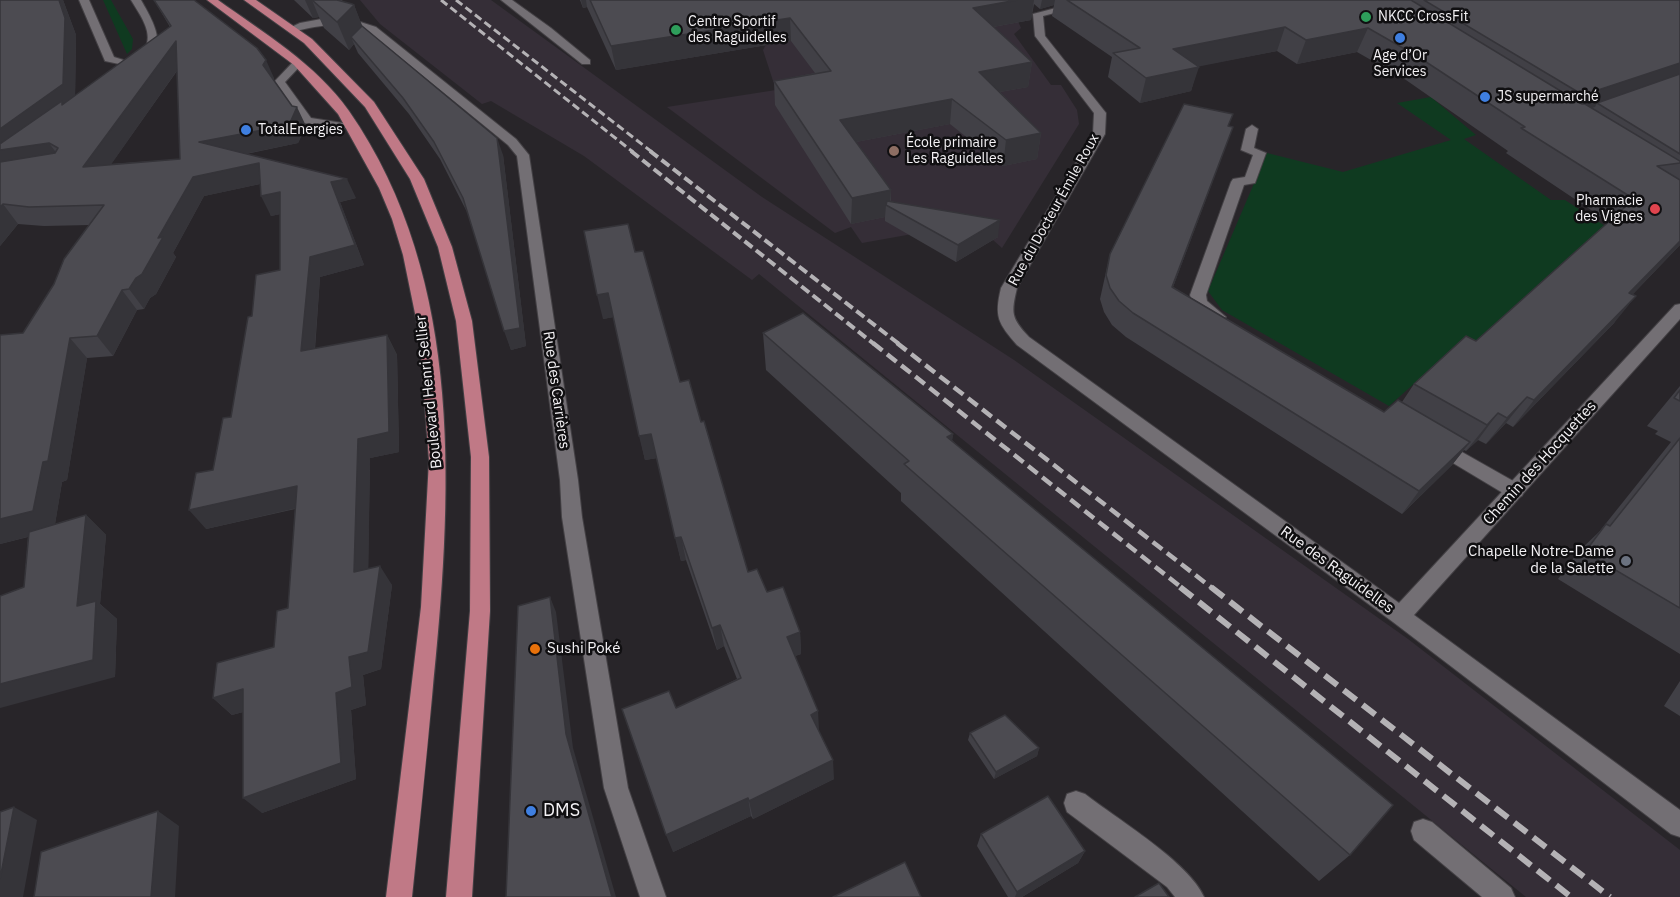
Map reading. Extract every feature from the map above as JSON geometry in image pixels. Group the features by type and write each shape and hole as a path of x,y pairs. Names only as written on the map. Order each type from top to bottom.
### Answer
{"main road":[{"name":"Boulevard Henri Sellier","path":"212,0 298,63 343,112 386,188 399,219 410,255 427,333 438,460 431,607 399,897"},
{"path":"249,0 292,29 329,61 370,105 417,179 445,247 464,321 480,457 480,611 459,897"}],"street":[{"path":"84,0 109,59 125,69 146,54 153,44 155,34 136,0"},
{"name":"Rue du Docteur Émile Roux","path":"1004,309 1009,288 1099,134 1100,113 1040,36 1034,11 1099,0"},
{"name":"Rue des Carrières","path":"292,29 329,19 355,22 372,29 512,142 522,155 569,480 572,517 616,788 653,897"},
{"path":"1229,323 1200,303 1198,295 1238,182 1250,180 1260,153 1247,150 1252,129"},
{"name":"Rue des Raguidelles","path":"1004,309 1004,319 1023,342 1400,616 1680,825"},
{"name":"Chemin des Hocquettes","path":"1400,616 1680,309"},
{"path":"1423,437 1515,491"},
{"path":"1076,802 1176,878 1191,897"},
{"path":"1423,831 1502,897"}],"lane":[{"path":"506,0 548,30 586,62"},
{"path":"298,63 279,81 307,121 351,127"}],"shaded area":[{"path":"360,0 491,0 762,197 1014,360 1408,639 1680,850 1680,897 1526,897 759,274 752,280 584,156 491,101 482,104 380,24"},
{"name":"École primaire Les Raguidelles","path":"983,0 1016,17 1021,28 1014,34 1051,85 1061,85 1077,110 1079,124 1002,248 974,223 862,243 851,227 835,233 667,107 776,90 763,50 767,43"}],"green space":[{"path":"103,0 111,0 133,39 132,49 127,54"},
{"path":"1431,97 1476,135 1464,139 1551,200 1565,200 1642,250 1456,361 1445,356 1389,406 1222,310 1208,291 1267,153 1343,172 1451,140 1397,103"}],"building":[{"path":"0,0 59,0 65,18 63,84 0,129"},
{"path":"154,0 194,0 257,48 266,60 263,65 292,106 297,107 289,125 199,142 347,179 331,182 355,245 310,257 301,351 387,335 389,432 358,439 354,572 380,566 368,652 349,657 352,687 336,693 341,763 243,798 243,689 213,698 217,663 274,647 277,611 288,608 297,486 189,510 196,473 213,470 223,418 231,417 248,317 252,316 256,275 280,270 280,192 261,196 259,163 193,177 158,238 163,237 142,274 136,278 129,289 122,290 97,336 70,338 48,461 43,462 33,511 0,519 0,335 23,333 54,284 64,259 104,205 29,207 3,204 0,207 0,162 55,153 58,148 49,143 0,150 0,144 62,101 62,105 171,26","holes":["176,41 180,159 83,167"]},
{"path":"312,0 337,0 354,5 337,22"},
{"path":"590,0 1017,0 973,8 1032,62 979,72 1041,133 1006,140 952,99 840,120 891,190 852,198 774,81 831,71 790,18 611,46"},
{"path":"1067,0 1411,0 1680,161 1680,163 1657,166 1680,180 1680,241 1629,293 1636,296 1534,400 1527,397 1507,418 1498,413 1487,425 1414,384 1466,336 1476,341 1634,199 1521,128 1525,127 1417,56 1368,28 1306,40 1285,27 1173,49 1199,67 1146,78 1113,53 1140,48"},
{"path":"1424,0 1680,0 1680,63 1583,95"},
{"path":"362,26 497,138 520,328 504,331 463,198 434,142 403,98 351,37"},
{"path":"1680,74 1680,154 1597,103"},
{"path":"1184,104 1233,114 1228,126 1233,127 1172,287 1384,412 1398,400 1470,442 1419,491 1133,313 1119,301 1110,288 1106,275 1110,254"},
{"path":"887,201 1000,220 958,245 886,205"},
{"path":"628,224 635,252 643,251 680,382 689,380 701,422 704,421 748,572 757,569 767,592 783,587 800,632 787,637 818,711 811,715 833,760 749,801 748,798 666,835 622,709 669,691 676,708 741,678 720,625 712,628 681,537 675,538 651,434 639,436 608,293 597,295 584,231"},
{"path":"803,313 953,434 947,437 1393,805 1350,855 904,464 909,461 763,333"},
{"path":"1680,390 1680,401 1674,398"},
{"name":"Chapelle Notre-Dame de la Salette","path":"1680,438 1680,608 1585,552 1606,524 1610,526"},
{"path":"86,515 77,606 96,601 93,660 0,684 0,596 24,587 29,532"},
{"path":"550,597 566,734 612,897 506,897 518,606"},
{"path":"1005,715 1039,748 996,772 970,733"},
{"path":"1048,796 1085,851 1017,892 981,834"},
{"path":"14,807 0,879 0,812"},
{"path":"158,811 151,897 34,897 41,852"},
{"path":"905,862 921,897 833,897"},
{"path":"1159,883 1169,897 1135,897"}],"railway":[{"path":"441,0 633,152"},
{"path":"456,0 652,152"},
{"path":"631,151 874,344"},
{"path":"650,151 899,344"},
{"path":"873,343 1182,588"},
{"path":"897,343 1212,588"},
{"path":"1180,587 1571,897"},
{"path":"1211,587 1610,897"}],"place":[{"name":"NKCC CrossFit","path":"1366,17"},
{"name":"Centre Sportif des Raguidelles","path":"676,30"},
{"name":"Age d’Or Services","path":"1400,38"},
{"name":"JS supermarché","path":"1485,97"},
{"name":"TotalEnergies","path":"246,130"},
{"name":"École primaire Les Raguidelles","path":"894,151"},
{"name":"Pharmacie des Vignes","path":"1655,209"},
{"name":"Chapelle Notre-Dame de la Salette","path":"1626,561"},
{"name":"Sushi Poké","path":"535,649"},
{"name":"DMS","path":"531,811"}]}
